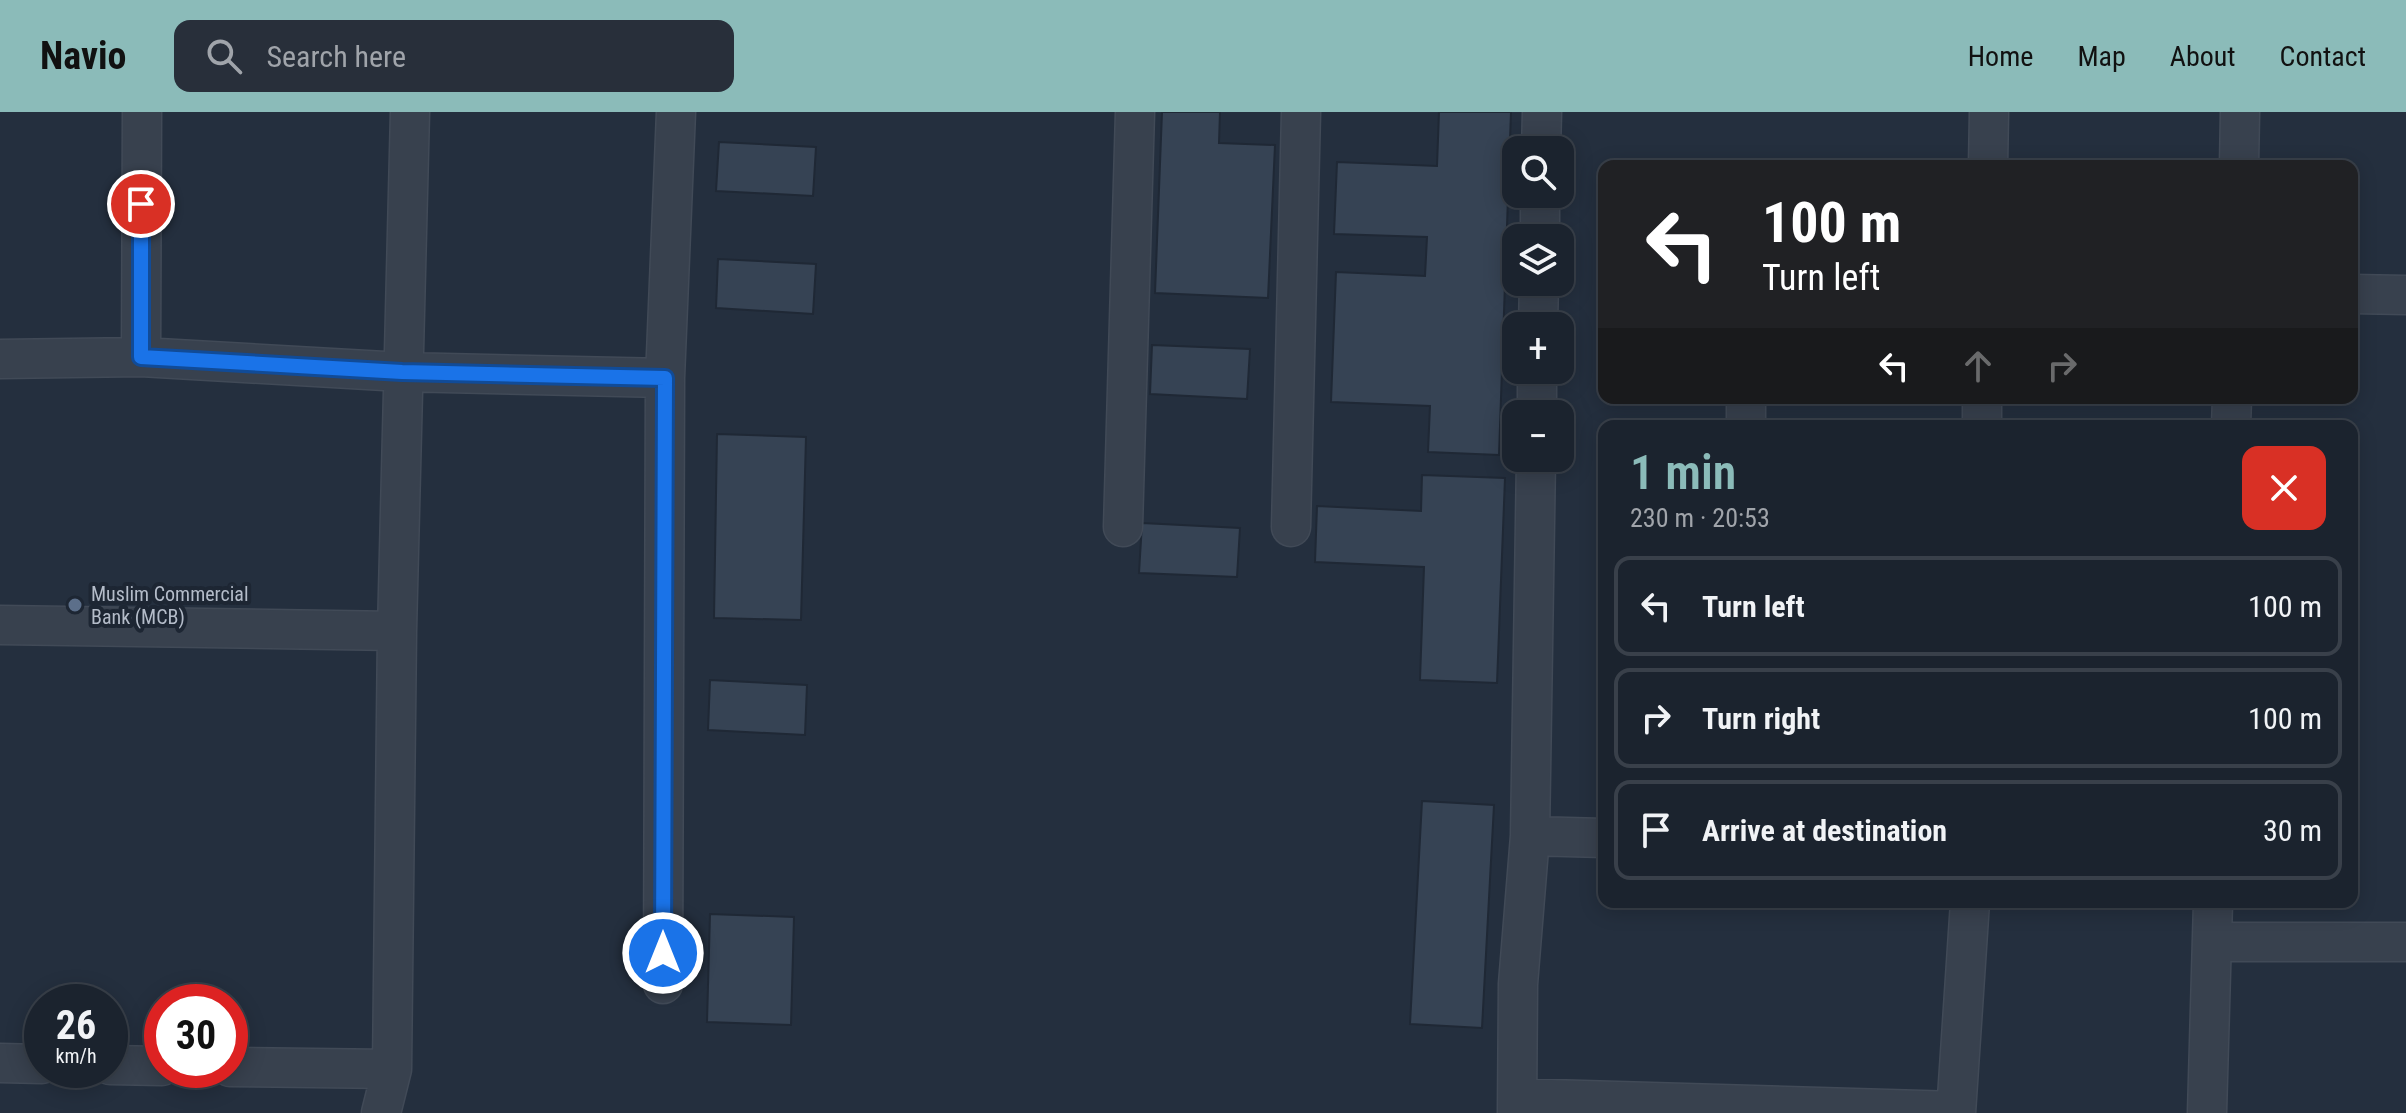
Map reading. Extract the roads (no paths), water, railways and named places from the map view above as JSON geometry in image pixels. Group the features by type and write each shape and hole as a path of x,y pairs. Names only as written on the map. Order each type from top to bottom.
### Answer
{"street":[{"path":"141,357 142,112"},
{"path":"381,1113 392,1069 397,631 410,112"},
{"path":"663,984 665,378 676,112"},
{"path":"1123,527 1135,112"},
{"path":"1291,527 1301,112"},
{"path":"1541,136 1542,112"},
{"path":"1988,160 1989,112"},
{"path":"2239,160 2240,112"},
{"path":"2358,294 2406,295"},
{"path":"0,359 141,357 402,372 665,378"},
{"path":"1536,472 1530,836 1518,984 1517,1106 1956,1112 1970,908"},
{"path":"0,625 397,631"},
{"path":"1530,836 1598,838"},
{"path":"2207,1113 2213,908"},
{"path":"2212,942 2406,942"},
{"path":"0,1063 24,1064"},
{"path":"248,1067 392,1069"}],"place":[{"name":"Muslim Commercial Bank (MCB)","path":"75,605"}]}
